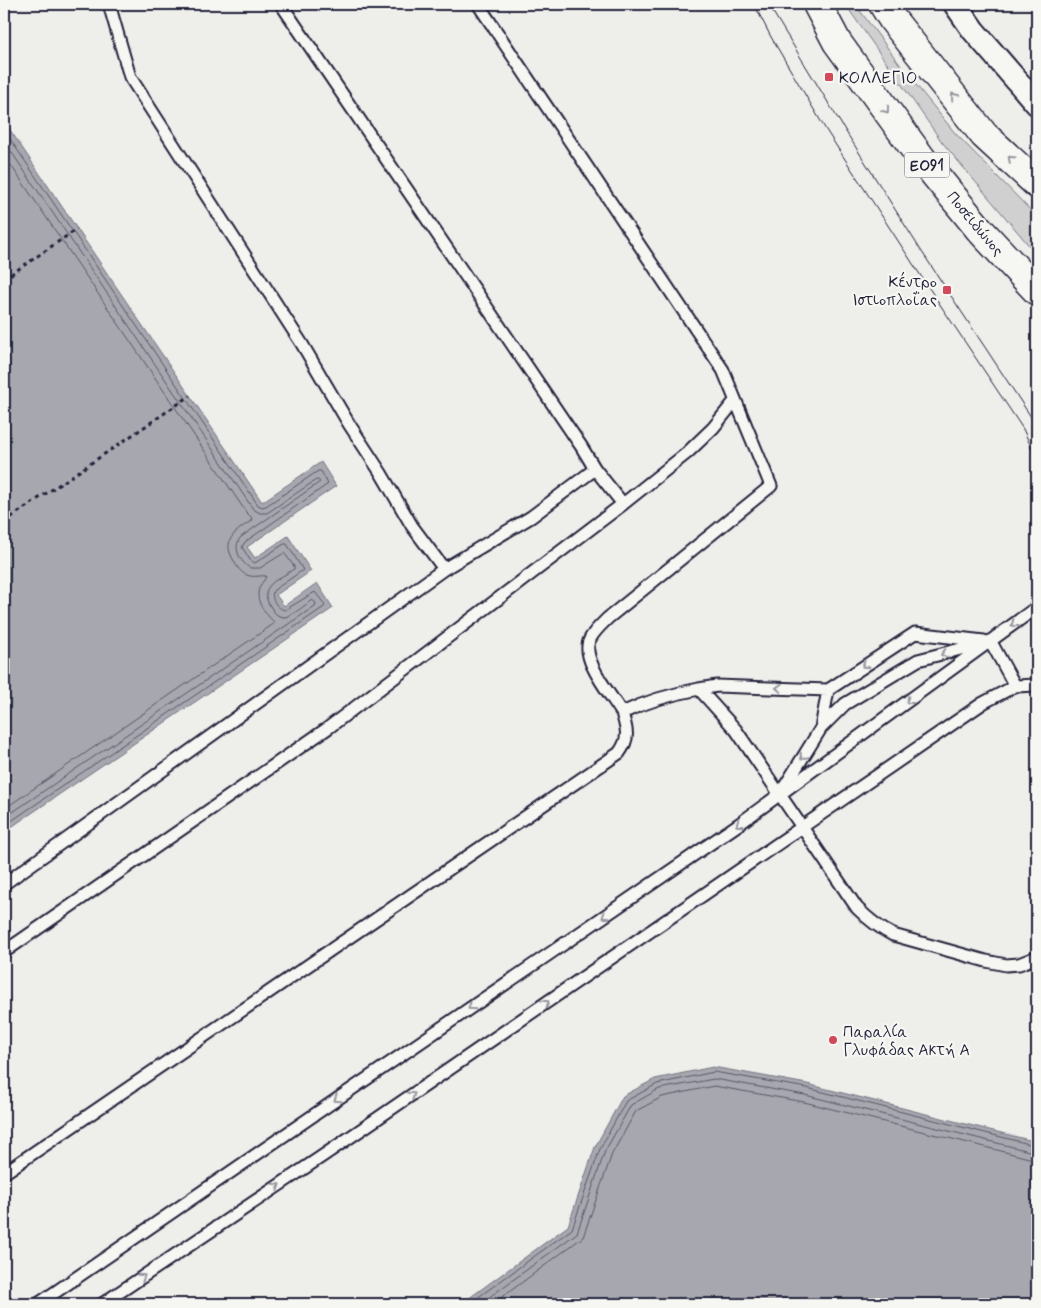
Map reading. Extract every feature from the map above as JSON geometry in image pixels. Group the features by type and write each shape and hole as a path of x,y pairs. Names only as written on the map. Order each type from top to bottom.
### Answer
{"highway":[{"name":"Ποσειδώνος","path":"817,4 837,42 922,159 980,230 1037,292"},
{"path":"883,4 893,20 984,134 1037,184"}],"street":[{"path":"954,4 973,30 1037,104"}],"lane":[{"path":"109,4 130,77 302,344 412,526 444,569"},
{"path":"281,4 595,469 623,504"},
{"path":"4,1173 618,752 624,746 627,738 627,728 622,713 591,664 587,654 587,645 590,638 608,618 771,486 723,370 478,4"},
{"path":"4,952 328,728 623,504 687,453 714,428 735,401"},
{"path":"4,884 444,569 531,517 595,469"},
{"path":"38,1304 779,796 1037,607"},
{"path":"622,713 667,695 699,688 717,686 828,690 915,633 991,642"},
{"path":"991,642 1014,686"},
{"path":"779,796 821,728 845,704 918,660 991,642"},
{"path":"102,1304 335,1148 982,704 1014,686 1037,685"},
{"path":"699,688 736,730 779,796 802,826 857,908 880,929 893,935 1006,965 1019,964 1037,957"},
{"path":"821,728 828,690"}],"path":[{"path":"4,279 77,228"},
{"path":"4,522 190,396"}],"shaded area":[{"path":"845,4 855,4 904,70 955,133 1037,217 1037,255 942,142"}],"water":[{"path":"4,121 262,502 321,462 336,486 247,547 255,558 288,536 311,571 276,595 284,606 317,583 333,608 4,832"},
{"path":"713,1067 807,1084 1037,1142 1037,1304 461,1304 568,1226 595,1147 623,1096 655,1079"}],"tram line":[{"path":"754,4 771,37 826,130 1023,429 1037,460"},
{"path":"768,4 920,249 1037,426"}],"place":[{"name":"ΚΟΛΛΕΓΙΟ","path":"829,77"},
{"name":"Κέντρο Ιστιοπλοΐας","path":"947,290"},
{"name":"Παραλία Γλυφάδας Ακτή Α","path":"833,1040"}]}
